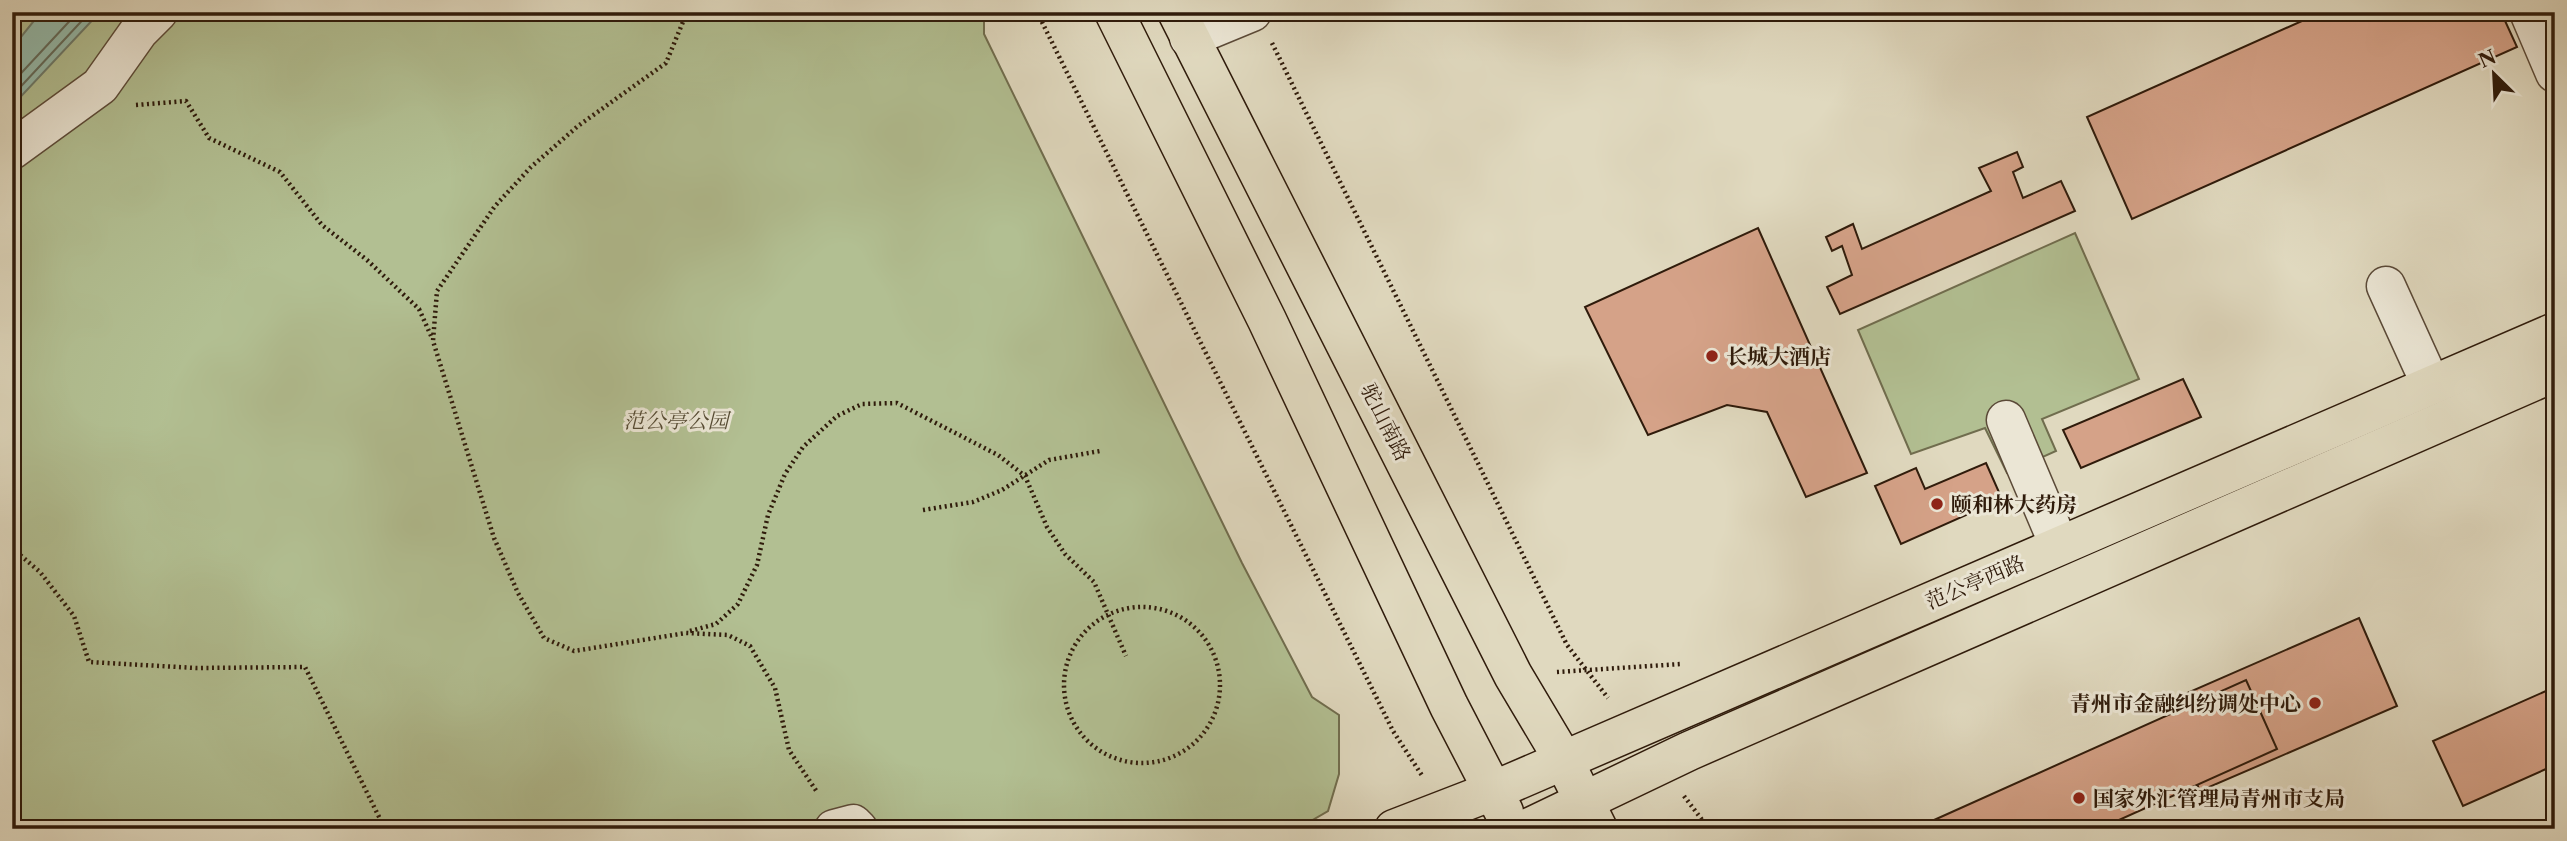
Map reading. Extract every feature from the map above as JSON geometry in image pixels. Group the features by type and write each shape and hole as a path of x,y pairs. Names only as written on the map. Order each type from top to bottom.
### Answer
{"main road":[{"path":"1114,12 1268,320 1449,706 1495,790 1511,829"},
{"name":"驼山南路","path":"1183,25 1513,675 1563,758 1592,816"},
{"name":"范公亭西路","path":"1394,829 1495,790 1563,758 2555,332"},
{"name":"范公亭西路","path":"1526,829 1592,816 1679,755 2555,372"}],"street":[{"path":"12,150 100,86 139,32 158,12"},
{"path":"2529,12 2555,73"},
{"path":"1183,25 1261,24"},
{"path":"2386,286 2431,385"},
{"path":"2006,420 2059,545"}],"path":[{"path":"433,341 437,291 495,206 531,167 578,125 666,63 687,12"},
{"path":"1037,12 1393,731 1429,785"},
{"path":"1261,24 1567,645 1617,709"},
{"path":"135,105 186,101 209,138 280,172 321,225 367,260 419,309 433,341 494,538 518,593 544,638 574,651 686,633 716,624 738,604 757,565 768,515 785,474 803,447 836,416 862,404 897,403 998,455 1026,475 1047,527 1065,554 1094,582 1126,656"},
{"path":"923,510 973,502 1002,490 1049,460 1100,451"},
{"path":"12,548 40,572 74,616 89,662 196,668 304,667 385,829"},
{"path":"1128,608 1153,608 1177,615 1198,630 1212,651 1219,675 1219,700 1209,725 1192,745 1169,758 1143,763 1116,759 1093,747 1076,728 1070,716 1065,703 1063,677 1070,653 1084,632 1108,614 1128,608"},
{"path":"686,633 728,635 750,646 775,688 789,750 813,788 848,827"},
{"path":"1683,794 1709,829"}],"green space":[{"name":"范公亭公园","path":"12,12 984,12 984,34 1242,563 1312,697 1339,715 1339,774 1328,811 1297,829 12,829"},
{"path":"2075,233 2139,379 2042,419 2056,451 2007,473 1985,428 1911,454 1858,330"}],"water":[{"path":"41,12 100,12 12,106 12,48"}],"building":[{"path":"2322,12 2501,12 2517,47 2132,219 2087,117"},
{"path":"2017,152 2023,167 2013,172 2023,198 2061,181 2075,211 1840,314 1827,287 1852,275 1842,246 1832,251 1826,237 1853,224 1862,249 1991,191 1979,168"},
{"name":"长城大酒店","path":"1758,228 1867,473 1806,497 1767,412 1727,405 1648,435 1585,307"},
{"path":"2183,379 2201,417 2081,468 2063,430"},
{"name":"颐和林大药房","path":"1986,463 2002,499 1901,544 1875,486 1916,468 1925,489"},
{"path":"2359,618 2397,706 2200,791 2162,704"},
{"path":"2246,680 2277,749 2099,829 1914,829"},
{"path":"2555,687 2555,765 2463,806 2433,741"}],"place":[{"name":"长城大酒店","path":"1712,356"},
{"name":"颐和林大药房","path":"1937,504"},
{"name":"青州市金融纠纷调处中心","path":"2315,703"},
{"name":"国家外汇管理局青州市支局","path":"2079,798"}]}
